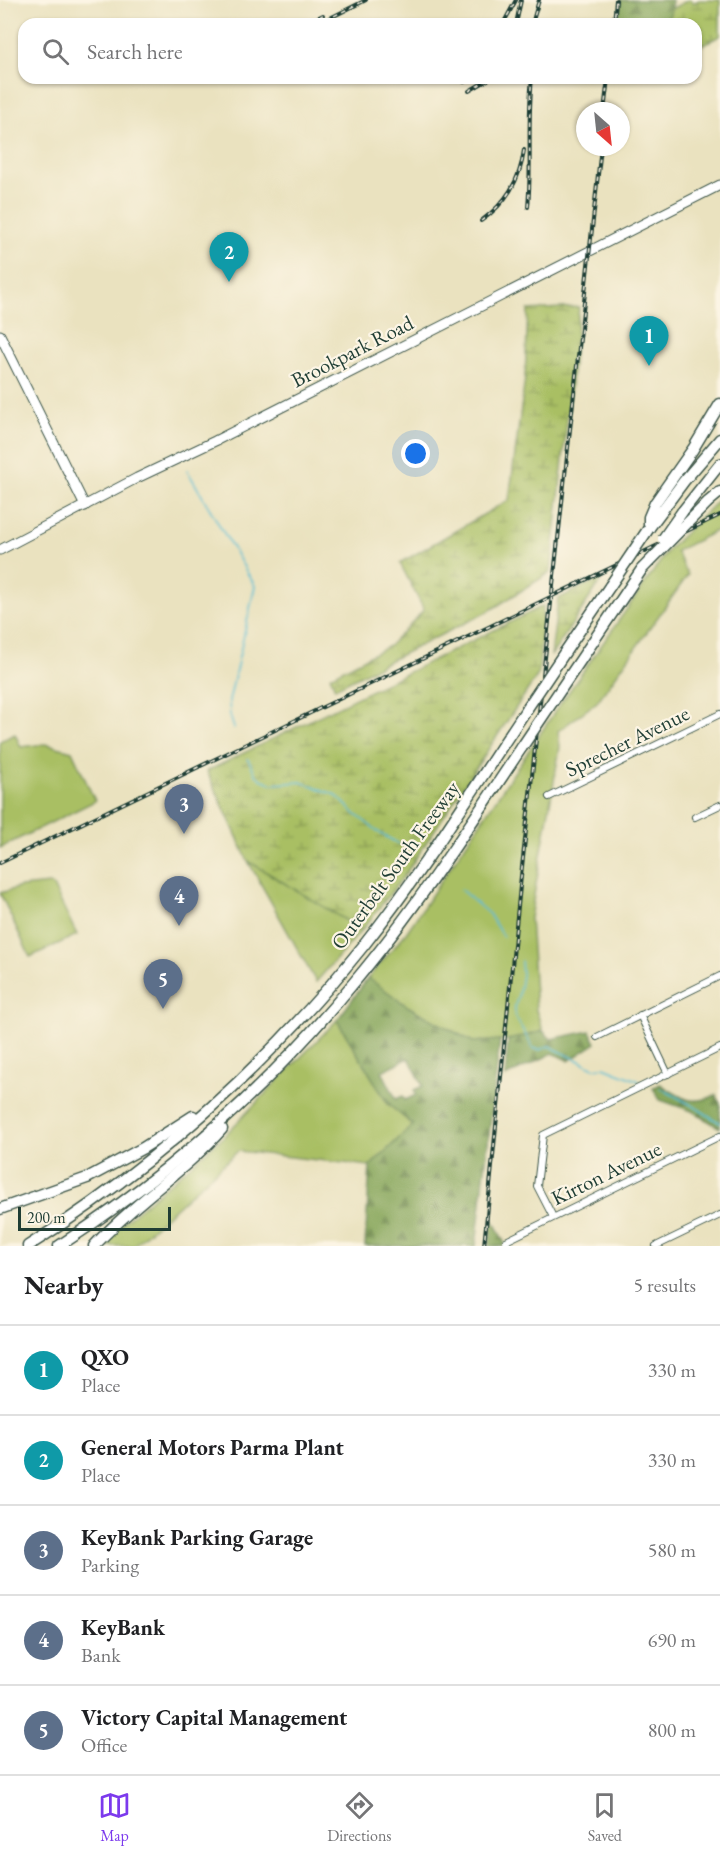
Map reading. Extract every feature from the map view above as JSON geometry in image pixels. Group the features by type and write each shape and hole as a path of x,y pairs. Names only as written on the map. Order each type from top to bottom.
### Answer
{"highway":[{"path":"649,528 649,517 655,503 693,449 720,404"},
{"name":"Outerbelt South Freeway","path":"28,1246 117,1185 210,1109 293,1027 364,944 417,872 649,528 720,439"},
{"name":"Outerbelt South Freeway","path":"59,1246 140,1189 189,1150 242,1103 317,1027 380,952 423,894 682,512 720,465"},
{"path":"642,570 720,492"},
{"path":"94,1246 116,1223 211,1141 242,1103"},
{"path":"0,1209 87,1178 143,1148 196,1114 210,1109"}],"main road":[{"name":"Brookpark Road","path":"0,550 136,478 215,441 720,184"},
{"path":"0,335 85,506"}],"street":[{"name":"Sprecher Avenue","path":"549,797 720,714"},
{"path":"695,817 720,805"},
{"path":"597,1037 720,976"},
{"path":"640,1015 668,1074"},
{"path":"553,1217 537,1186 543,1135 720,1048"},
{"name":"Kirton Avenue","path":"506,1241 720,1136"},
{"path":"656,1246 720,1215"}],"green space":[{"path":"621,0 672,0 668,18 619,18"},
{"path":"688,0 693,3 699,0 720,0 720,36 702,45 702,18 668,18 671,9"},
{"path":"579,307 551,572 489,611 335,688 330,676 389,646 424,610 400,563 509,500 525,378 528,310"},
{"path":"720,498 720,529 676,551 688,575 597,702 558,731 560,747 530,918 536,1010 543,1031 517,1039 473,1042 409,1007 368,978 406,933 558,707 669,549"},
{"path":"604,576 551,656 558,599"},
{"path":"543,606 539,673 404,876 362,930 248,861 207,771"},
{"path":"15,734 21,747 46,744 72,751 95,801 0,848 0,741"},
{"path":"248,861 362,930 316,982"},
{"path":"50,884 77,935 30,957 0,893 21,887"},
{"path":"368,978 409,1007 473,1042 500,1040 476,1246 365,1246 370,1166 413,1125 388,1104 337,1020","holes":["409,1058 423,1086 414,1090 416,1095 405,1100 403,1096 396,1099 382,1071"]},
{"path":"337,1020 388,1104 413,1125 370,1166 238,1151 133,1246 102,1246 117,1228 223,1137"},
{"path":"543,1031 551,1039 590,1031 596,1043 569,1061 553,1053 505,1077 508,1040"},
{"path":"660,1084 686,1099 700,1100 716,1095 720,1104 720,1128 692,1111 660,1100 653,1088"},
{"path":"492,1218 506,1246 489,1246"}],"waterway":[{"path":"187,470 255,586 229,701 234,728"},
{"path":"248,759 256,775 273,784 301,782 336,795 355,814 381,834 399,844"},
{"path":"461,890 489,914 503,937"},
{"path":"521,961 522,975 515,1016 533,1048 539,1050 549,1046 594,1068 604,1067 639,1081"},
{"path":"660,1088 720,1123"}],"railway":[{"path":"330,18 366,0"},
{"path":"506,18 516,0"},
{"path":"517,18 521,0"},
{"path":"534,18 539,0"},
{"path":"614,18 616,0"},
{"path":"317,18 323,15"},
{"path":"469,91 481,84"},
{"path":"528,207 532,84"},
{"path":"605,102 607,84"},
{"path":"481,221 505,199 519,172 524,150"},
{"path":"484,1246 521,876 600,156"},
{"path":"0,863 720,515"}],"place":[{"name":"General Motors Parma Plant","path":"229,282"},
{"name":"QXO","path":"649,366"},
{"name":"KeyBank Parking Garage","path":"184,834"},
{"name":"KeyBank","path":"179,926"},
{"name":"Victory Capital Management","path":"163,1009"}]}
